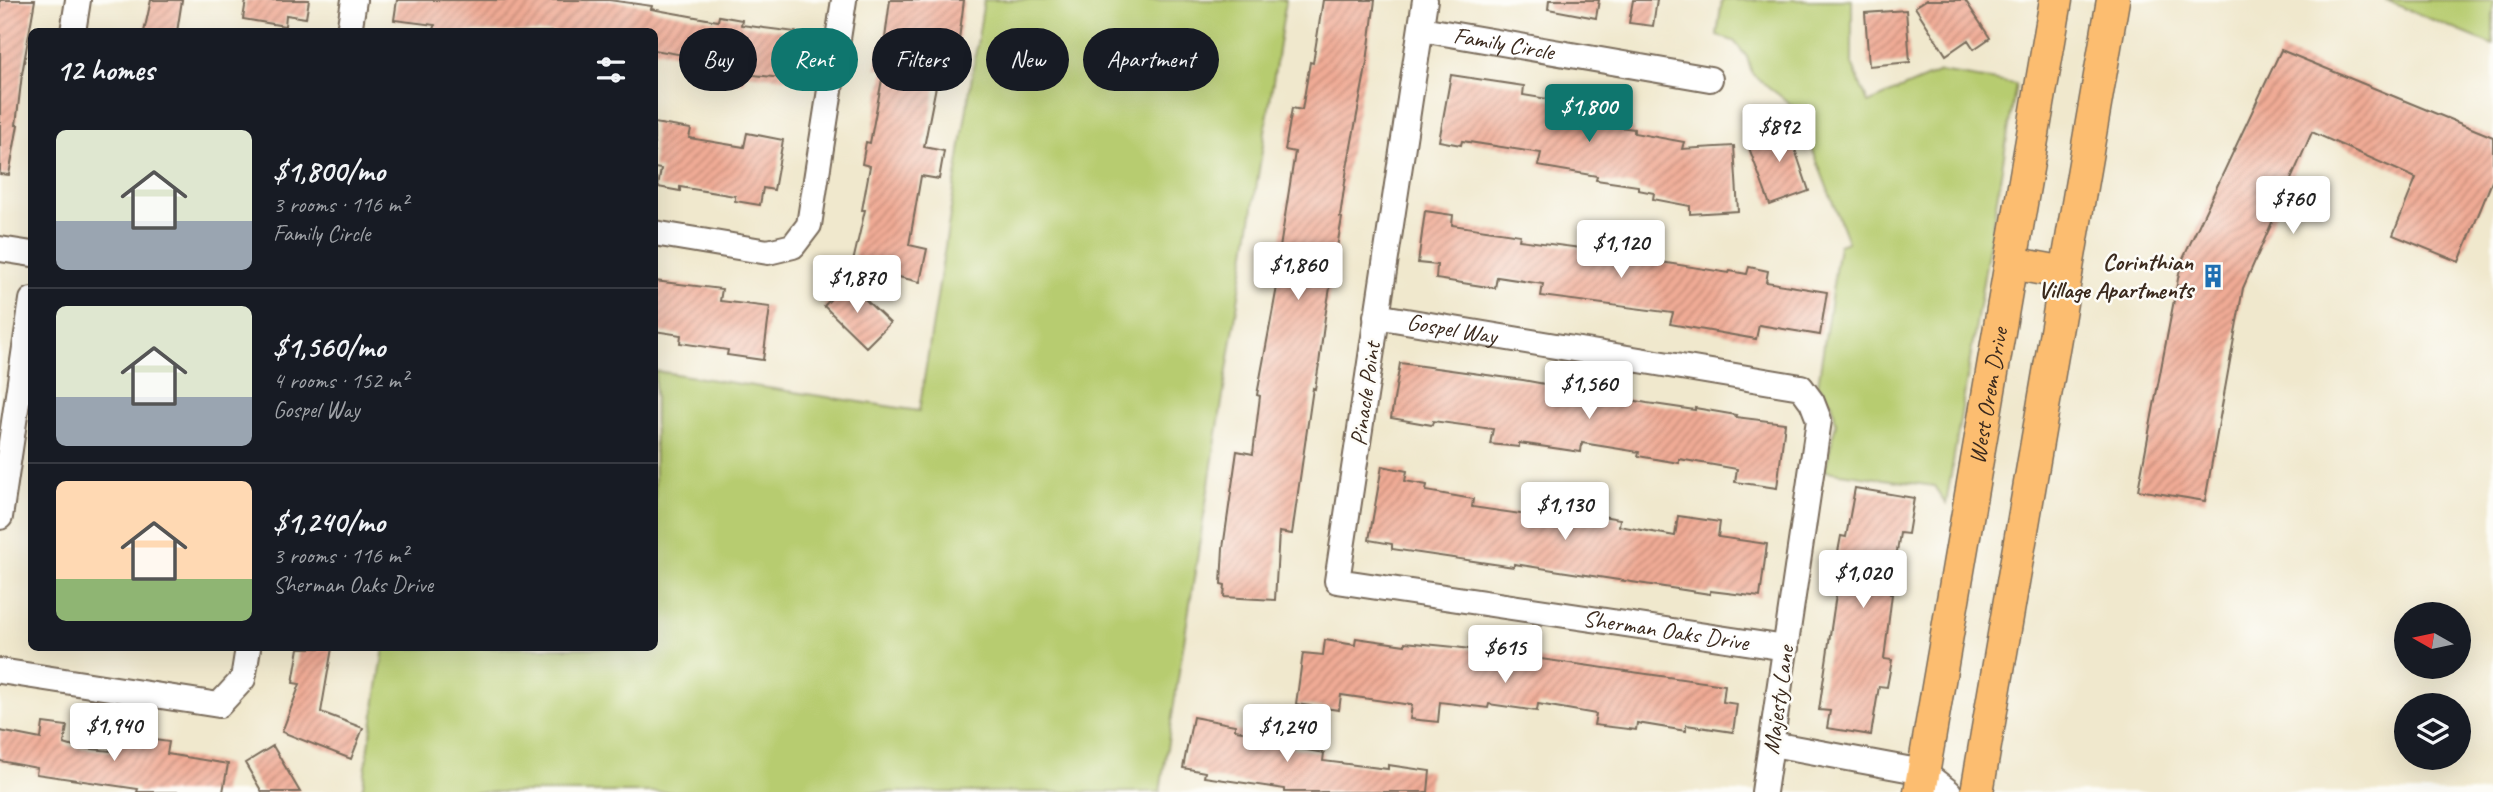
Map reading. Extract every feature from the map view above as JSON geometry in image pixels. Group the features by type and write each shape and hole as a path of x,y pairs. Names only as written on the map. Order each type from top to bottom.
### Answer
{"main road":[{"name":"West Orem Drive","path":"1922,782 2056,0"},
{"path":"1977,792 2113,0"},
{"path":"2011,262 2066,273"}],"street":[{"path":"74,28 78,0"},
{"path":"350,28 354,0"},
{"path":"658,234 768,252 793,246 809,225 844,0"},
{"name":"Pinacle Point","path":"1337,581 1425,0"},
{"name":"Family Circle","path":"1420,29 1710,79"},
{"path":"0,249 28,253"},
{"name":"Gospel Way","path":"1376,316 1801,387 1812,401"},
{"path":"0,517 24,401 28,350"},
{"name":"Majesty Lane","path":"1764,792 1819,420 1812,401"},
{"name":"Sherman Oaks Drive","path":"1337,581 1786,648"},
{"path":"0,671 219,705 243,679 248,651"},
{"path":"1772,744 1922,782 1949,792"}],"green space":[{"path":"984,0 1286,0 1160,792 362,792 384,651 658,651 658,371 919,411 970,91 972,91"},
{"path":"1722,0 1852,0 1852,64 1868,103 1940,72 2016,84 1946,504 1934,486 1825,471 1836,423 1832,403 1818,384 1839,245 1848,242 1797,109 1752,74 1747,57 1734,41 1717,36"},
{"path":"2385,0 2493,0 2493,45"}],"building":[{"path":"0,0 35,0 28,28 18,125 9,175 0,174"},
{"path":"151,0 182,0 178,28 145,28"},
{"path":"246,0 309,0 306,18 286,15 285,26 243,19"},
{"path":"397,0 609,0 652,6 651,9 718,21 719,16 742,20 741,25 771,29 771,77 757,75 757,28 679,28 679,54 658,51 658,28 435,28 435,25 394,20"},
{"path":"890,0 964,0 960,28 886,28"},
{"path":"1323,0 1375,0 1292,534 1279,532 1275,600 1224,597 1225,585 1221,584 1223,548 1237,451 1253,454 1260,396 1257,395 1284,249 1280,248 1295,152 1285,150 1292,108 1302,110"},
{"path":"1549,0 1599,0 1596,18 1548,9"},
{"path":"1633,0 1657,0 1653,26 1629,23"},
{"path":"1926,0 1965,0 1990,38 1974,49 1968,40 1946,55 1915,7"},
{"path":"1906,10 1910,62 1869,66 1865,13"},
{"name":"Corinthian Village Apartments","path":"2281,50 2493,137 2493,179 2459,262 2393,235 2416,178 2312,132 2243,288 2205,501 2138,490 2181,263"},
{"path":"1451,75 1524,86 1523,95 1621,111 1619,127 1634,129 1634,133 1684,142 1682,149 1734,146 1738,211 1690,214 1690,206 1653,199 1654,193 1638,190 1638,186 1596,180 1597,176 1538,166 1541,153 1462,141 1461,145 1439,141"},
{"path":"880,91 935,91 924,147 944,151 939,179 921,176 909,245 927,249 920,282 852,266 865,210 862,210 870,166 862,164 866,142 870,143"},
{"path":"1784,117 1809,191 1770,205 1748,145 1768,144 1761,126"},
{"path":"658,124 691,129 689,138 744,147 747,133 783,140 774,190 763,188 760,205 735,201 735,196 680,187 680,191 658,187 661,169 658,169"},
{"path":"1425,211 1453,215 1452,225 1520,235 1519,240 1580,248 1581,245 1623,252 1623,256 1729,273 1747,274 1749,267 1768,271 1766,282 1827,292 1820,335 1759,325 1756,339 1670,324 1673,313 1541,296 1543,284 1497,277 1495,288 1436,279 1437,265 1418,263"},
{"path":"658,281 722,289 720,301 770,307 763,360 727,355 728,350 680,343 681,335 658,332"},
{"path":"847,282 890,323 866,347 824,306"},
{"path":"1400,363 1523,380 1647,403 1785,423 1777,488 1735,482 1737,469 1679,459 1679,463 1638,456 1639,452 1582,443 1581,452 1519,443 1519,447 1490,444 1493,429 1433,421 1432,425 1391,418"},
{"path":"1382,466 1407,471 1405,481 1427,485 1426,491 1473,499 1472,507 1527,515 1528,511 1577,518 1578,512 1620,519 1619,526 1675,536 1678,516 1720,522 1718,537 1767,544 1760,597 1710,591 1710,594 1514,564 1514,567 1392,549 1392,544 1369,540"},
{"path":"1855,488 1914,498 1908,534 1900,533 1890,594 1884,659 1892,660 1887,687 1879,686 1871,735 1827,728 1830,711 1819,710 1839,574 1834,573 1841,536 1846,537"},
{"path":"1356,638 1405,645 1405,642 1455,647 1725,685 1723,702 1737,704 1733,732 1686,725 1686,731 1637,723 1636,730 1594,725 1596,714 1538,704 1537,711 1489,704 1488,708 1440,702 1438,722 1410,719 1412,705 1341,695 1339,710 1296,704 1303,653 1323,655 1325,640 1355,645"},
{"path":"298,651 331,651 321,712 363,728 351,759 282,732 300,684 293,683"},
{"path":"1193,717 1235,725 1235,730 1286,737 1284,746 1324,753 1323,761 1430,771 1428,792 1285,792 1285,789 1204,777 1205,772 1183,768"},
{"path":"43,723 67,726 64,744 74,747 110,751 112,734 169,742 167,754 228,764 223,792 137,792 138,789 36,774 37,768 0,761 0,731 41,739"},
{"path":"273,746 300,792 262,792 245,763"}],"place":[{"name":"Corinthian Village Apartments","path":"2213,276"}]}
